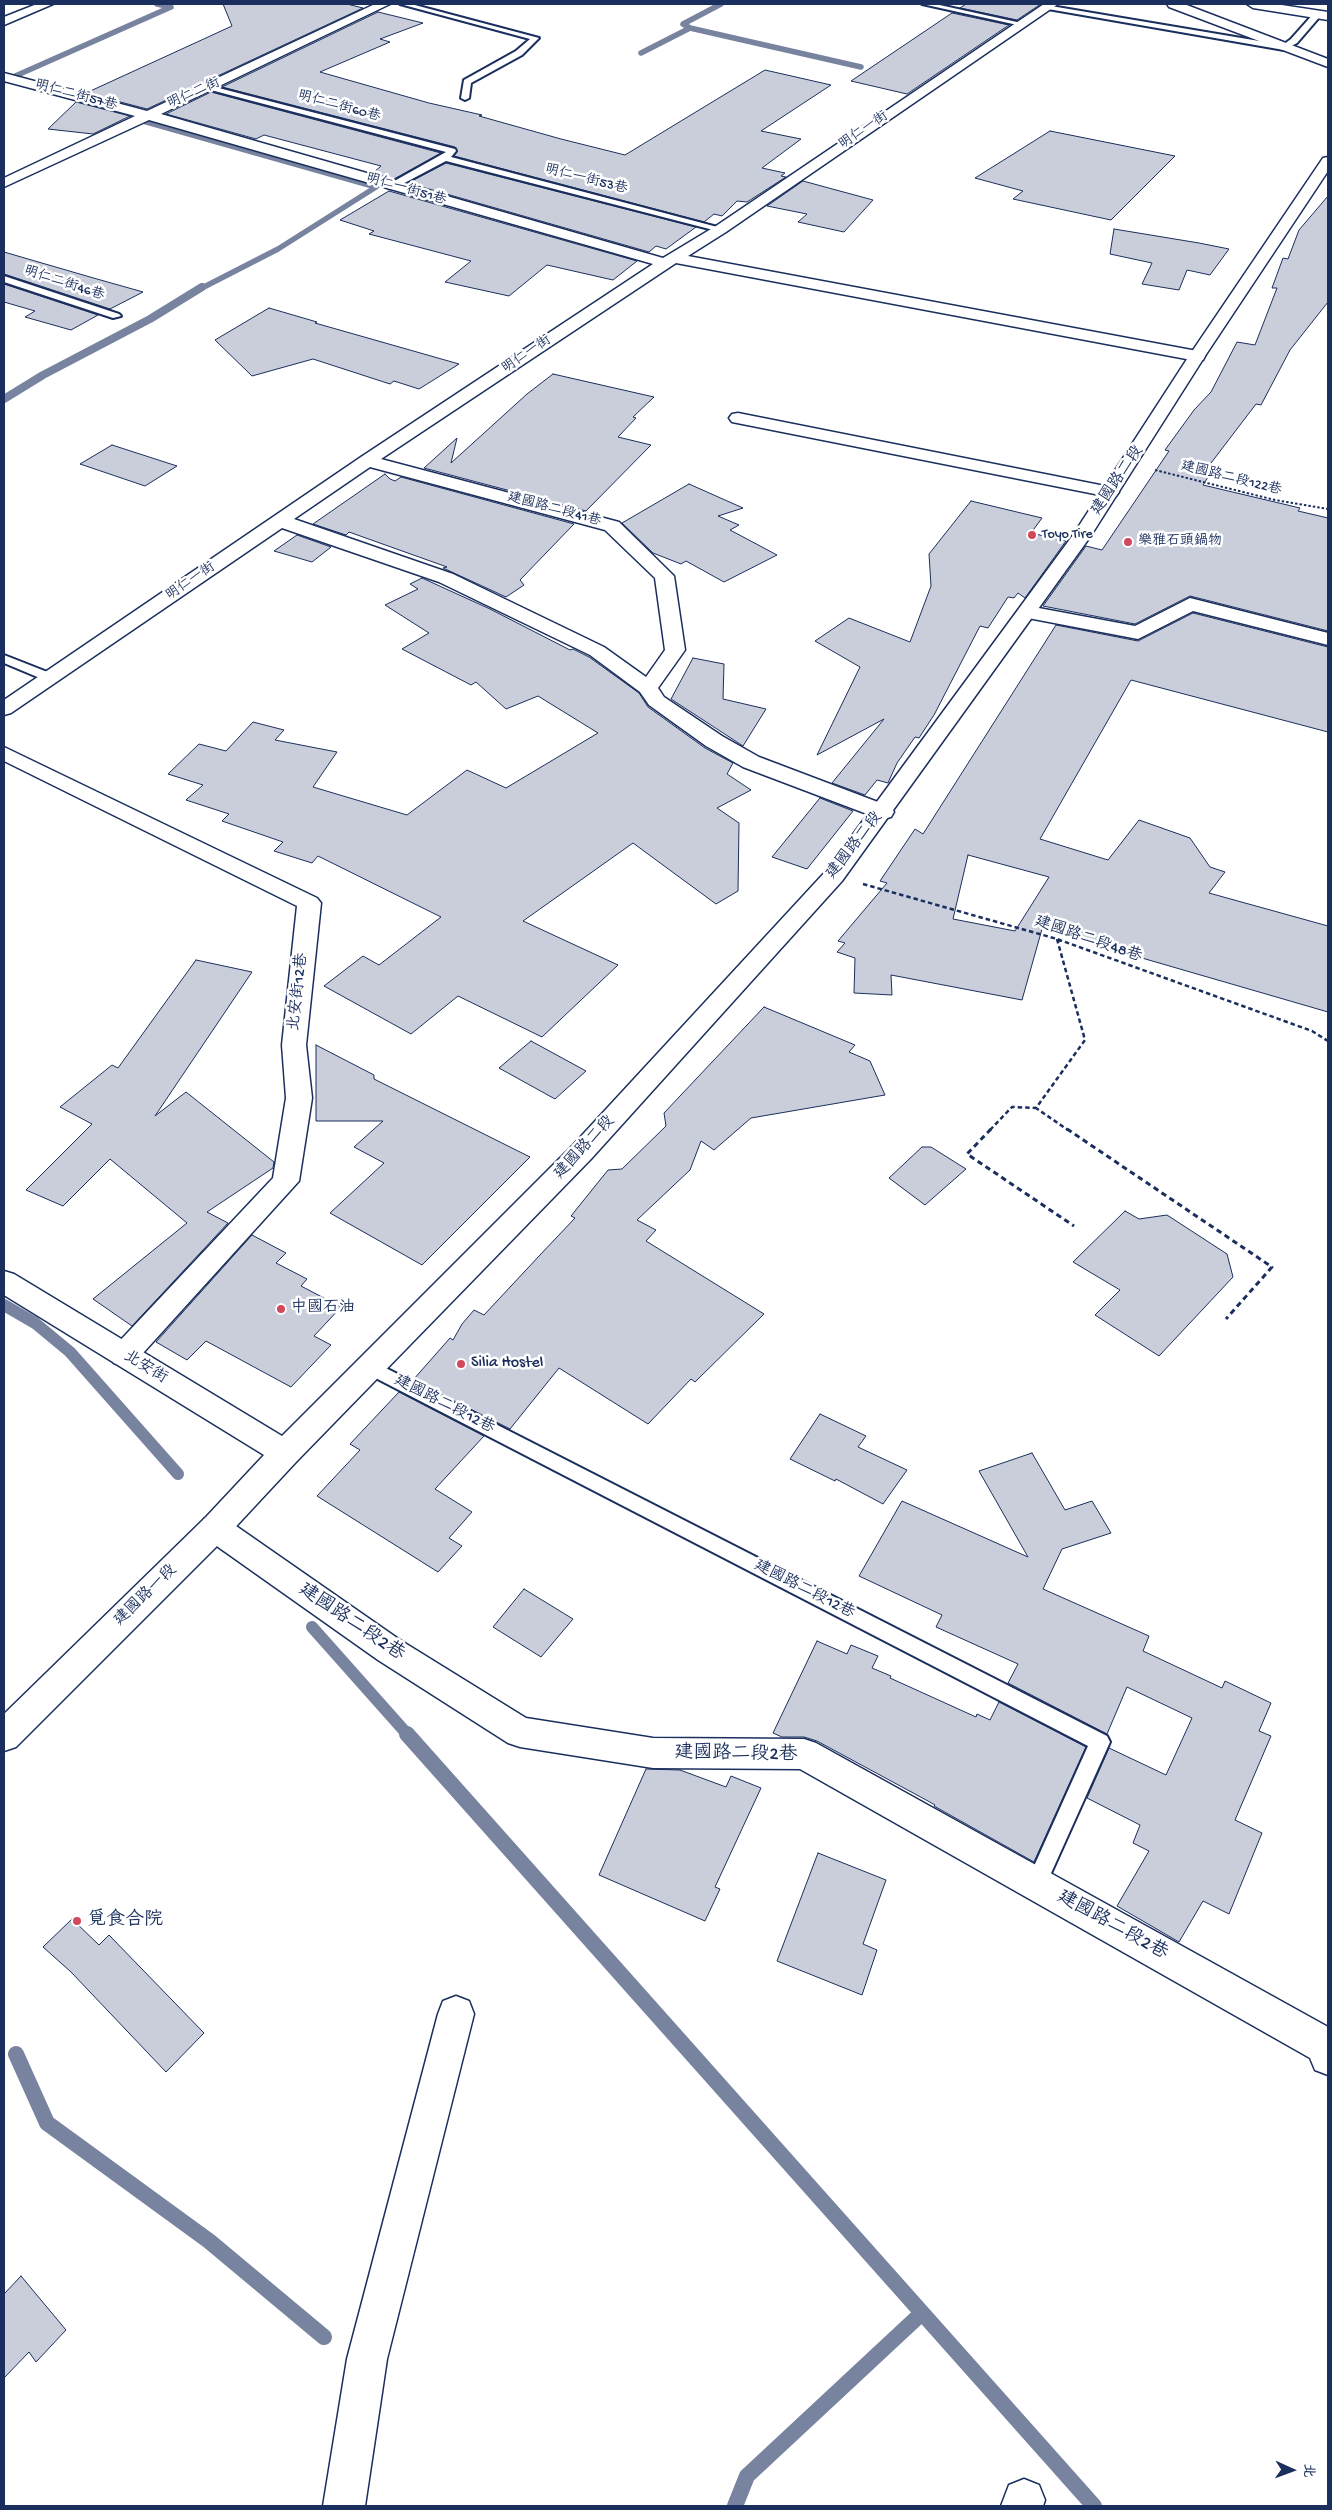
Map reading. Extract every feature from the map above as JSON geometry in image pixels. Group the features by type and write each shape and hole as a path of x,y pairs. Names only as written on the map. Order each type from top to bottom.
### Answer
{"street":[{"path":"4,21 47,4"},
{"name":"明仁二街","path":"4,182 384,4"},
{"path":"1173,4 1328,64"},
{"path":"1253,4 1323,15"},
{"name":"明仁一街","path":"4,709 367,461 670,260 721,229 1022,24 1045,5"},
{"name":"明仁二街57巷","path":"4,77 148,115"},
{"name":"明仁一街51巷","path":"148,115 392,186 670,260 1197,356"},
{"name":"建國路二段","path":"286,1453 582,1152 834,876 883,812 1028,612 1130,464 1197,356 1328,161"},
{"path":"738,418 1110,492"},
{"name":"建國路二段41巷","path":"367,461 612,526 664,576 675,650 648,688"},
{"path":"280,521 446,578 597,651 648,688 656,701 714,741 752,762 883,812"},
{"path":"1028,612 1138,632 1190,604 1328,639"},
{"name":"北安街12巷","path":"4,753 308,903 294,1045 299,1098 286,1181 124,1355"},
{"name":"北安街","path":"4,1282 286,1453"},
{"name":"建國路一段","path":"4,1736 221,1521 286,1453"},
{"name":"建國路二段2巷","path":"221,1521 389,1650 520,1732 653,1753 804,1754 1325,2046 1328,2057"},
{"path":"344,2506 367,2359 456,2014"}],"lane":[{"path":"402,4 535,38 519,52 467,82 465,98"},
{"path":"926,4 1022,24"},
{"path":"1045,5 1284,48 1323,15"},
{"name":"明仁二街60巷","path":"210,87 452,151 445,158"},
{"path":"392,186 445,158"},
{"name":"明仁一街53巷","path":"445,158 721,229"},
{"name":"明仁二街46巷","path":"4,279 116,316"},
{"path":"4,658 50,678"},
{"name":"建國路二段12巷","path":"370,1367 1100,1742 1036,1884"}],"path":[{"name":"建國路二段122巷","path":"1130,464 1275,500 1328,509"},
{"name":"建國路二段48巷","path":"834,876 1057,939 1312,1031 1328,1041"},
{"path":"1036,1108 1085,1040 1057,939"},
{"path":"1074,1226 967,1154 1012,1107 1036,1108 1272,1267 1226,1319"}],"building":[{"path":"223,4 347,4 363,8 147,109 86,93 232,26"},
{"path":"966,4 1041,4 1017,20 960,8"},
{"path":"378,12 423,23 380,39 390,42 320,72 625,155 765,70 831,85 761,131 801,139 762,168 785,173 781,176 786,177 747,202 737,201 722,216 714,214 704,222 454,156 457,152 455,147 222,87"},
{"path":"952,13 1009,25 907,94 851,81"},
{"path":"211,92 441,153 394,179 373,173 381,166 264,135 256,139 166,114"},
{"path":"76,102 130,116 93,134 48,129"},
{"path":"1050,131 1175,156 1111,220 1013,199 1023,191 975,178"},
{"path":"446,163 696,227 666,249 656,246 649,252 408,183"},
{"path":"803,181 873,200 844,232 798,222 807,214 767,206"},
{"path":"389,191 637,261 613,280 547,265 509,296 445,282 471,261 369,234 374,231 340,220"},
{"path":"1328,196 1328,302 1290,350 1261,405 1256,404 1208,467 1214,468 1203,485 1300,508 1298,511 1328,518 1328,631 1190,596 1135,624 1043,606 1086,546 1102,550 1169,451 1165,450 1194,410 1211,392 1237,342 1255,345 1277,288 1272,288 1283,258 1288,259 1299,230"},
{"path":"1114,229 1229,249 1210,275 1187,270 1179,290 1142,284 1152,263 1110,254"},
{"path":"4,252 143,292 110,309 4,274"},
{"path":"4,284 98,315 71,330 25,317 35,311 4,302"},
{"path":"269,308 459,364 419,389 394,381 390,384 313,359 252,376 215,340"},
{"path":"553,374 654,397 633,417 636,418 618,437 651,445 586,511 424,468 457,438 451,463 527,394"},
{"path":"112,445 177,466 145,486 80,464"},
{"path":"385,474 395,481 401,477 574,524 520,580 524,585 506,597 443,568 447,567 349,532 346,535 313,524"},
{"path":"689,484 743,508 718,516 739,525 730,530 777,555 724,582 686,561 681,564 653,553 622,523"},
{"path":"971,501 1042,518 1031,533 1066,541 1025,598 1018,593 1014,598 1008,597 988,628 980,626 934,715 919,738 915,737 897,763 888,783 877,780 865,795 832,783 884,719 817,755 860,667 815,641 849,618 910,642 931,586 929,554"},
{"path":"297,535 331,547 312,562 274,551"},
{"path":"422,578 490,609 570,650 573,649 589,657 639,693 648,707 705,748 733,763 727,774 751,790 717,808 739,823 738,891 716,904 633,843 523,921 618,965 542,1037 458,996 411,1034 324,986 363,956 379,965 441,917 318,856 312,863 274,851 283,842 222,821 229,814 186,800 203,785 168,774 199,744 226,751 253,722 284,730 275,740 337,752 313,787 407,815 467,770 506,788 598,733 538,696 506,709 476,682 471,685 402,649 429,633 385,605 418,589 410,584"},
{"path":"1193,613 1328,647 1328,732 1131,680 1040,839 1108,860 1139,820 1190,838 1210,867 1225,872 1209,893 1328,926 1328,1012 1042,929 1022,1000 891,975 892,995 854,993 855,958 837,952 845,943 838,941 887,883 880,881 915,829 923,834 1056,625 1138,641","holes":["968,855 1049,877 1015,931 953,919"]},
{"path":"693,658 724,664 723,699 766,709 743,746 671,699"},
{"path":"820,798 853,811 807,869 772,857"},
{"path":"196,960 252,972 155,1116 186,1092 274,1162 273,1168 207,1212 228,1223 132,1326 93,1299 187,1223 110,1159 63,1206 26,1190 92,1124 60,1107 112,1065 118,1068"},
{"path":"764,1007 855,1045 849,1052 870,1061 885,1095 751,1118 714,1150 701,1141 690,1170 637,1220 656,1230 646,1241 764,1314 695,1382 691,1379 648,1424 559,1368 510,1429 413,1380 450,1338 453,1340 462,1324 474,1310 484,1315 575,1218 571,1216 608,1170 622,1169 666,1126 664,1113"},
{"path":"531,1041 586,1071 555,1099 499,1068"},
{"path":"316,1045 374,1075 374,1079 530,1157 422,1265 330,1213 384,1163 354,1147 383,1121 316,1121"},
{"path":"922,1147 931,1147 966,1169 925,1205 889,1178"},
{"path":"1125,1211 1139,1219 1167,1215 1227,1254 1233,1277 1159,1356 1095,1315 1120,1290 1073,1262"},
{"path":"252,1235 286,1253 276,1263 307,1279 301,1286 341,1307 314,1336 331,1345 291,1387 206,1341 187,1360 156,1342"},
{"path":"399,1392 484,1436 435,1489 472,1512 449,1538 462,1546 438,1572 317,1496 360,1450 350,1444"},
{"path":"820,1414 866,1436 858,1447 907,1470 883,1504 836,1479 835,1481 790,1459"},
{"path":"1032,1453 1065,1510 1092,1501 1111,1533 1062,1549 1043,1589 1149,1636 1143,1651 1222,1688 1225,1681 1271,1703 1259,1731 1271,1736 1235,1820 1262,1833 1229,1914 1203,1901 1179,1942 1117,1906 1149,1851 1133,1843 1140,1825 1087,1798 1109,1748 1166,1775 1192,1718 1127,1687 1107,1734 1008,1683 1018,1664 936,1627 942,1615 859,1576 902,1501 1028,1557 979,1471"},
{"path":"524,1589 573,1619 541,1657 493,1627"},
{"path":"817,1641 847,1654 851,1645 878,1656 872,1668 976,1717 977,1714 990,1720 999,1702 1086,1747 1034,1862 928,1801 817,1741 804,1737 782,1737 773,1733"},
{"path":"646,1769 680,1770 726,1787 731,1776 761,1788 715,1887 720,1889 705,1921 599,1875"},
{"path":"818,1853 886,1880 863,1944 877,1950 862,1995 777,1961"},
{"path":"72,1919 99,1945 109,1935 204,2033 166,2072 71,1972 43,1947"},
{"path":"21,2276 66,2330 36,2362 29,2352 4,2378 4,2294"}],"waterway":[{"path":"4,81 171,7 157,4"},
{"path":"690,28 683,24 721,4"},
{"path":"641,53 690,28"},
{"path":"690,28 861,67"},
{"path":"140,117 136,119 376,187 278,249 200,289"},
{"path":"4,399 43,375 150,319 202,287"},
{"path":"4,1305 35,1323 70,1352 178,1474"},
{"path":"312,1627 408,1735"},
{"path":"407,1734 1094,2506"},
{"path":"16,2054 47,2123 209,2241 324,2337"},
{"path":"735,2506 747,2476 922,2313"}],"place":[{"name":"Toyo Tire","path":"1032,535"},
{"name":"樂雅石頭鍋物","path":"1128,542"},
{"name":"中國石油","path":"281,1309"},
{"name":"Silia Hostel","path":"461,1364"},
{"name":"覓食合院","path":"77,1921"}]}
